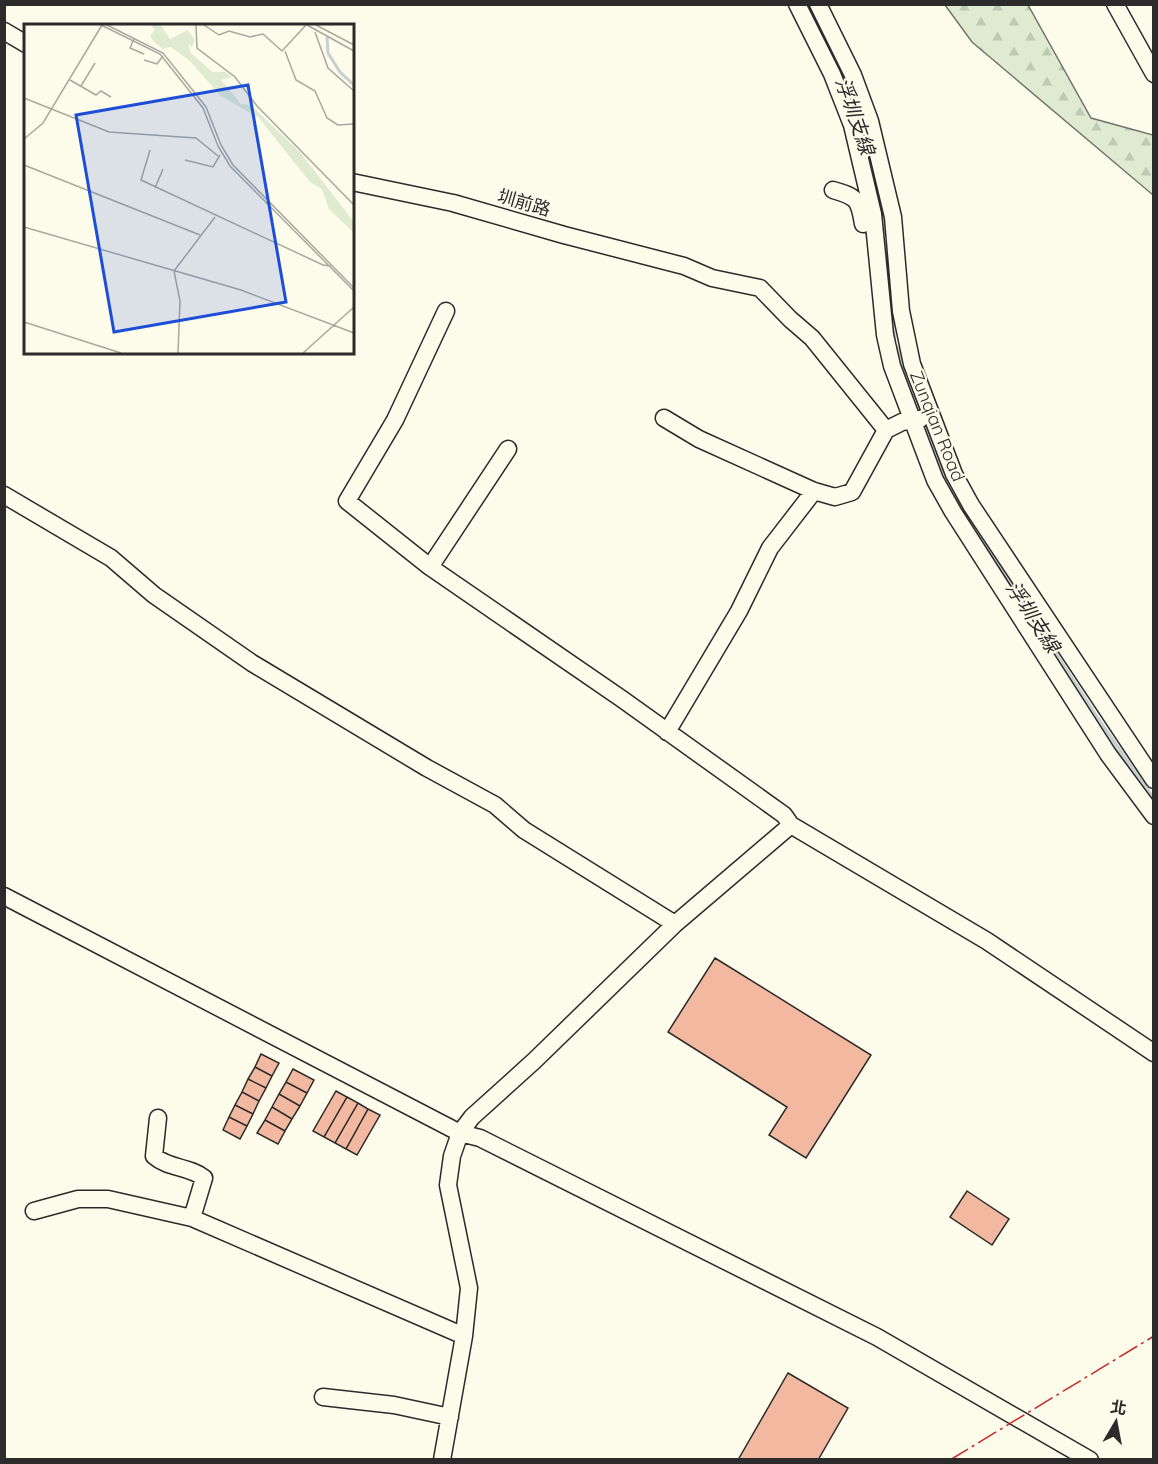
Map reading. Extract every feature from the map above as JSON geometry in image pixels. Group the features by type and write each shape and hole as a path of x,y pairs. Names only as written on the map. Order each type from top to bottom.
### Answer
{"street":[{"name":"Zunqian Road","path":"797,4 832,74 852,125 873,214 885,335 911,421 935,480 952,512 1108,754 1154,816"},
{"name":"Zunqian Road","path":"818,4 853,75 870,121 893,217 905,337 954,474 971,505 1154,780"},
{"path":"1115,4 1154,74"},
{"path":"4,31 24,43"},
{"name":"圳前路","path":"354,182 453,203 684,266 712,278 760,288 790,320 812,338 886,430"},
{"path":"833,190 854,196 860,206 866,239 877,248 897,247"},
{"path":"446,311 395,420 347,501 430,567 784,814 791,825 987,941 1154,1053"},
{"path":"664,418 699,439 814,491 835,497 852,492 886,430 894,425 932,417"},
{"path":"430,567 508,449"},
{"path":"667,732 739,611 770,548 814,491"},
{"path":"4,495 111,558 154,596 252,663 427,768 495,805 524,830 675,924"},
{"path":"442,1460 464,1336 469,1288 468,1274 448,1185 452,1156 460,1133 472,1117 542,1053 675,924 791,825"},
{"path":"4,896 460,1133 480,1138 878,1337 1090,1460"},
{"path":"158,1118 154,1156 162,1163 196,1172 204,1178 192,1218"},
{"path":"34,1211 78,1199 108,1199 192,1218 464,1336"},
{"path":"323,1397 394,1405 450,1418"}],"green space":[{"path":"945,5 1028,5 1091,118 1153,135 1153,195 972,42"}],"building":[{"path":"715,958 871,1055 806,1158 769,1135 787,1107 668,1032"},
{"path":"261,1054 279,1063 272,1076 255,1067"},
{"path":"255,1067 272,1076 266,1088 248,1079"},
{"path":"293,1069 314,1080 307,1093 286,1082"},
{"path":"248,1079 266,1088 259,1101 242,1092"},
{"path":"286,1082 307,1093 300,1106 279,1094"},
{"path":"336,1091 347,1097 324,1137 313,1131"},
{"path":"242,1092 259,1101 253,1114 235,1105"},
{"path":"279,1094 300,1106 292,1119 272,1107"},
{"path":"347,1097 358,1103 335,1143 324,1137"},
{"path":"358,1103 368,1109 346,1149 335,1143"},
{"path":"235,1105 253,1114 247,1126 229,1117"},
{"path":"272,1107 292,1119 285,1131 265,1120"},
{"path":"368,1109 380,1115 357,1155 346,1149"},
{"path":"229,1117 247,1126 240,1139 223,1130"},
{"path":"265,1120 285,1131 278,1144 257,1133"},
{"path":"967,1191 1009,1219 992,1245 950,1217"},
{"path":"788,1373 848,1408 818,1460 738,1460"}],"waterway":[{"name":"浮圳支線","path":"807,4 850,91 876,180"},
{"name":"浮圳支線","path":"881,203 886,233"},
{"name":"浮圳支線","path":"888,261 894,339"},
{"name":"浮圳支線","path":"896,347 918,412"},
{"name":"浮圳支線","path":"925,430 951,492 1097,718 1154,800"}],"power":[{"path":"950,1460 1154,1336"}]}
